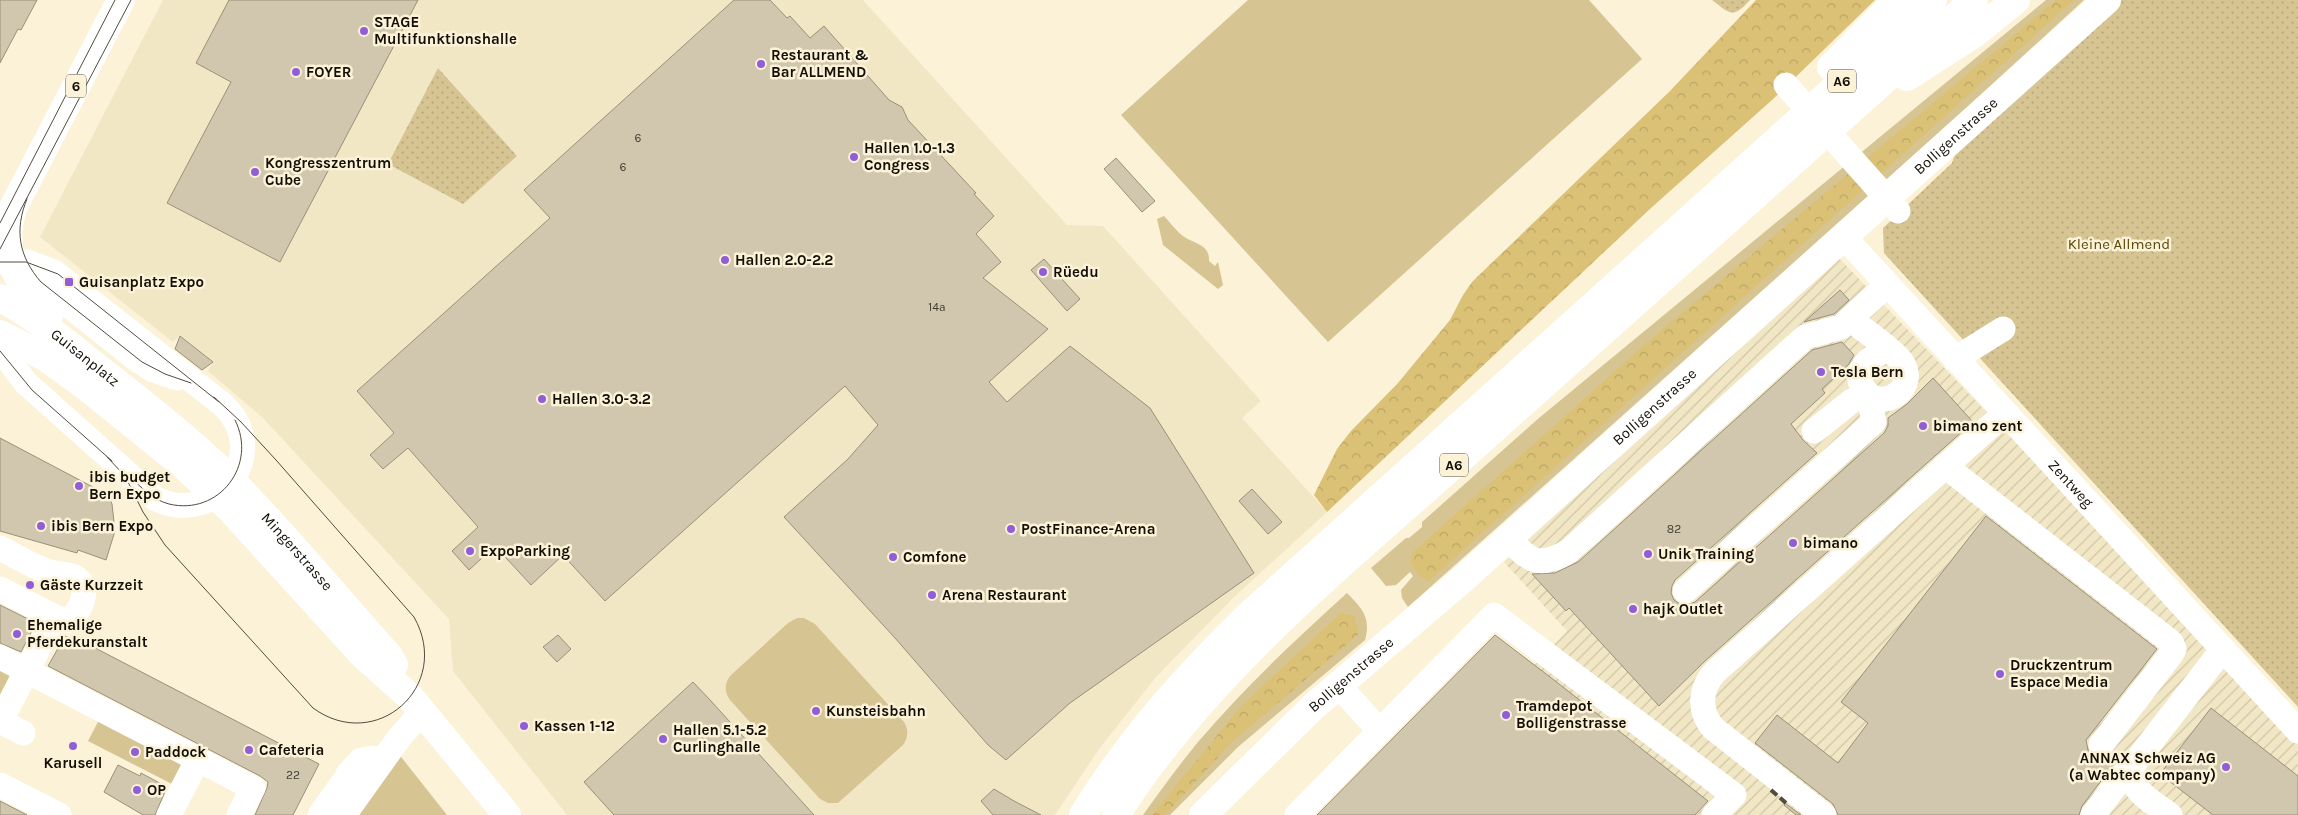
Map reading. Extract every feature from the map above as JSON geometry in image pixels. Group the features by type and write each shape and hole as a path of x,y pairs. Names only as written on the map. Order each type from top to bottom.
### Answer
{"main road":[{"name":"6","path":"0,233 121,0"},
{"path":"1752,162 1823,75 1897,0"},
{"name":"A6","path":"1083,815 1128,748 1162,706 1205,658 1249,615 1933,0"},
{"name":"A6","path":"1116,815 1152,763 1184,723 1266,636 1357,552 1974,0"},
{"path":"1833,126 1974,34 2016,0"},
{"name":"Bolligenstrasse","path":"1204,815 1288,729 1405,630 2107,0"},
{"path":"15,205 9,221 7,237 12,262 19,281 28,294 135,382 154,402 160,426"},
{"name":"Guisanplatz","path":"0,298 42,324 160,426"},
{"name":"Guisanplatz","path":"0,334 54,363 160,426"},
{"name":"Mingerstrasse","path":"160,426 224,488 282,534 390,656 416,705 507,815"}],"street":[{"path":"1786,85 1898,211"},
{"name":"Zentweg","path":"1844,237 2298,731"},
{"path":"0,349 26,384 156,499 164,503 188,506 202,503 224,488 236,474 242,456 239,428 229,411 69,282 44,267 12,262"},
{"path":"1508,538 1526,557 1537,561 1552,559 1568,551 1805,336 1846,323 1887,285"},
{"path":"1846,323 1900,361 1906,374 1906,380 1904,387 1896,396 1879,398 1869,395 1861,384 1862,368 1865,362 1877,355"},
{"path":"1955,359 2003,329"},
{"path":"1685,591 1874,422 1861,398 1814,431"},
{"path":"1824,815 1713,728 1703,710 1704,689 1715,672 2005,413"},
{"path":"1946,466 2171,642 2174,649 2172,654 2101,745"},
{"path":"0,548 41,569 74,577 80,581 84,589 84,598 75,616 67,621 55,617 0,589"},
{"path":"1298,815 1379,730 1494,616 1734,795 1714,815"},
{"path":"23,733 0,721 55,617"},
{"path":"2093,815 2222,649"},
{"path":"0,657 253,788 239,815"},
{"path":"1338,685 1379,730"},
{"path":"2141,694 2170,716"},
{"path":"344,815 381,763 416,705"},
{"path":"320,815 361,760 373,758 381,763"},
{"path":"174,813 198,759"},
{"path":"2132,764 2130,775 2138,790 2170,815"},
{"path":"0,785 59,815"}],"shaded area":[{"path":"163,0 863,0 1067,225 1103,226 1261,401 1242,418 1327,512 1233,598 1156,677 1099,749 1055,815 567,815 453,671 449,619 262,417 208,371 213,362 180,335 173,342 40,237"},
{"path":"1836,255 2024,451 2210,654 2298,740 2298,815 1391,815 1567,631 1504,562"}],"green space":[{"path":"1248,0 1589,0 1642,59 1328,342 1121,115"},
{"path":"1712,0 1750,0 1739,10 1731,12 1723,9"},
{"path":"1756,0 1875,0 1772,100 1651,208 1327,512 1314,495 1337,449 1351,431 1398,383 1450,320 1472,282 1670,91"},
{"path":"2046,0 2084,0 1951,122 1408,607 1402,598 1401,590 1413,576 1410,572 1396,585 1386,586 1371,568 1422,527 1422,522 1539,418"},
{"path":"2056,0 2074,0 1429,581 1419,576 1410,562 1412,553 1652,338"},
{"name":"Kleine Allmend","path":"2119,0 2298,0 2298,707 1884,253 1883,228 1952,163 1956,151"},
{"path":"438,68 517,156 463,204 388,164"},
{"path":"1164,216 1183,236 1207,251 1209,261 1215,266 1218,262 1223,285 1218,289 1163,245 1157,219"},
{"path":"1347,593 1364,614 1367,626 1365,640 1238,747 1170,815 1143,815 1215,722 1270,665"},
{"path":"1341,613 1355,616 1358,635 1232,742 1165,815 1152,815 1241,706"},
{"name":"Kunsteisbahn","path":"797,618 804,618 815,624 904,722 907,728 907,737 903,745 838,803 828,803 820,799 730,700 726,691 726,684 731,675 788,623"},
{"path":"0,669 10,675 0,695"},
{"name":"Paddock","path":"99,720 183,764 172,784 88,741"},
{"path":"394,748 447,815 346,815"}],"building":[{"path":"0,0 37,0 21,30 18,29 0,63"},
{"path":"229,0 418,0 280,262 167,203 231,82 196,63"},
{"path":"734,0 770,0 787,18 790,16 810,38 824,26 889,100 902,107 908,120 976,193 974,194 994,216 976,234 1001,262 983,278 1048,329 989,382 1007,402 1070,346 1150,408 1254,573 1070,703 1006,760 988,745 895,638 784,517 848,459 878,425 845,386 605,601 563,555 531,585 495,546 469,570 452,551 478,527 408,448 383,469 370,455 394,433 357,391 550,218 524,190"},
{"path":"1116,158 1155,201 1142,212 1104,169"},
{"path":"1044,259 1080,299 1067,311 1031,270"},
{"path":"1840,290 1849,300 1834,314 1804,322"},
{"path":"180,336 213,362 202,370 175,349"},
{"path":"1842,342 1854,355 1848,365 1822,389 1825,393 1791,424 1803,440 1817,453 1675,580 1671,593 1674,600 1680,604 1687,605 1695,602 1884,433 1888,426 1888,418 1907,404 1933,378 1973,422 1705,661 1659,706 1569,608 1566,611 1532,574 1555,573 1578,562 1812,350"},
{"path":"0,438 108,495 112,504 115,531 106,560 78,550 77,553 0,531"},
{"path":"1252,489 1282,522 1268,534 1239,501"},
{"name":"Druckzentrum Espace Media","path":"1986,516 2157,649 2086,740 2088,750 2092,756 2100,759 2108,757 2106,760 2113,765 2082,806 2079,815 1838,815 1833,804 1755,743 1777,715 1838,763 1868,723 1841,702"},
{"name":"Ehemalige Pferdekuranstalt","path":"0,605 36,623 21,652 0,643"},
{"path":"558,635 571,649 557,662 543,647"},
{"name":"Tramdepot Bolligenstrasse","path":"1495,635 1708,801 1695,815 1317,815"},
{"path":"65,636 73,640 74,637 319,764 293,815 255,815 268,782 260,776 48,666"},
{"name":"Hallen 5.1-5.2 Curlinghalle","path":"693,682 814,815 614,815 584,782"},
{"name":"ANNAX Schweiz AG (a Wabtec company)","path":"2211,708 2298,776 2298,815 2213,815 2160,774"},
{"name":"OP","path":"118,765 140,776 141,773 167,787 155,815 143,815 104,792"},
{"path":"994,789 1041,815 993,815 981,801"},
{"path":"0,801 27,815 0,815"},
{"path":"1785,803 1801,815 1796,815 1784,805"}],"tram line":[{"path":"0,223 115,0"},
{"path":"0,249 131,0"},
{"path":"27,199 21,222 21,243 28,263 41,282 142,362 165,374 191,383"},
{"path":"0,262 26,262 58,274 219,402"},
{"path":"0,351 32,390 112,461"},
{"path":"107,457 125,476 143,512 165,545 313,708 337,720 361,723 383,718 402,706 416,688 424,667 423,643 414,617 276,460 241,422 214,397"},
{"path":"129,476 148,493 169,504 187,506 204,502 218,495 237,470 241,454 241,437 235,420"}],"railway":[{"path":"1771,790 1786,803"}],"place":[{"name":"STAGE Multifunktionshalle","path":"364,31"},
{"name":"Restaurant & Bar ALLMEND","path":"761,64"},
{"name":"FOYER","path":"296,72"},
{"name":"Hallen 1.0-1.3 Congress","path":"854,157"},
{"name":"Kongresszentrum Cube","path":"255,172"},
{"name":"Hallen 2.0-2.2","path":"725,260"},
{"name":"Rüedu","path":"1043,272"},
{"name":"Guisanplatz Expo","path":"69,282"},
{"name":"Tesla Bern","path":"1821,372"},
{"name":"Hallen 3.0-3.2","path":"542,399"},
{"name":"bimano zent","path":"1923,426"},
{"name":"ibis budget Bern Expo","path":"79,486"},
{"name":"ibis Bern Expo","path":"41,526"},
{"name":"PostFinance-Arena","path":"1011,529"},
{"name":"bimano","path":"1793,543"},
{"name":"ExpoParking","path":"470,551"},
{"name":"Unik Training","path":"1648,554"},
{"name":"Comfone","path":"893,557"},
{"name":"Gäste Kurzzeit","path":"30,585"},
{"name":"Arena Restaurant","path":"932,595"},
{"name":"hajk Outlet","path":"1633,609"},
{"name":"Ehemalige Pferdekuranstalt","path":"17,634"},
{"name":"Druckzentrum Espace Media","path":"2000,674"},
{"name":"Kunsteisbahn","path":"816,711"},
{"name":"Tramdepot Bolligenstrasse","path":"1506,715"},
{"name":"Kassen 1-12","path":"524,726"},
{"name":"Hallen 5.1-5.2 Curlinghalle","path":"663,739"},
{"name":"Karusell","path":"73,746"},
{"name":"Cafeteria","path":"249,750"},
{"name":"Paddock","path":"135,752"},
{"name":"ANNAX Schweiz AG (a Wabtec company)","path":"2226,767"},
{"name":"OP","path":"137,790"}]}
